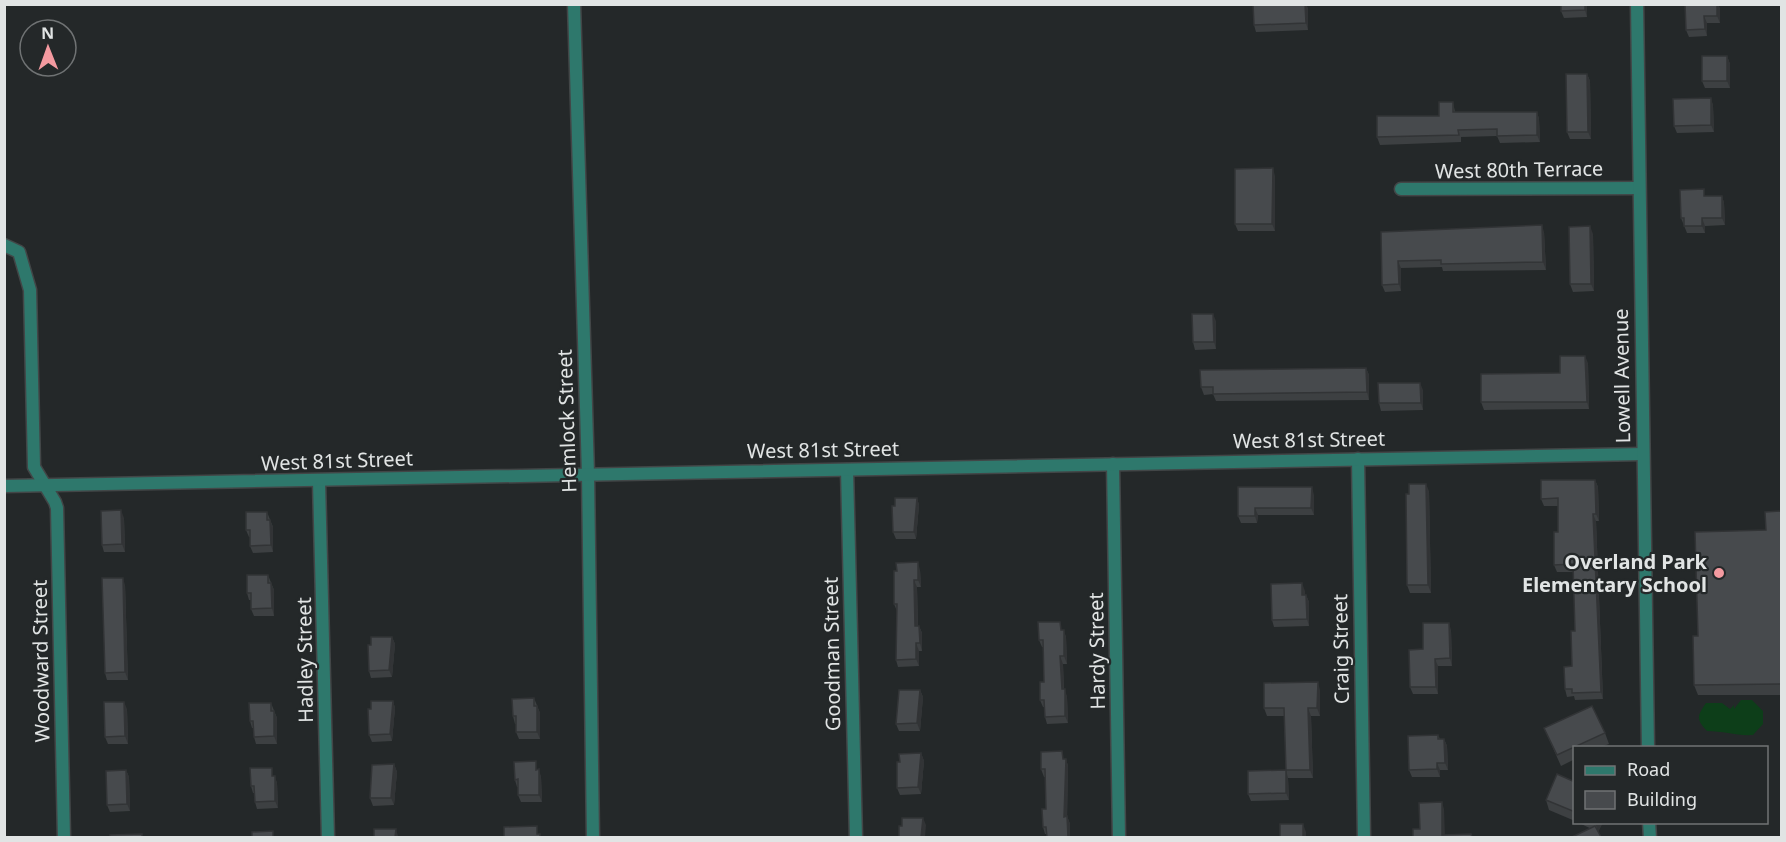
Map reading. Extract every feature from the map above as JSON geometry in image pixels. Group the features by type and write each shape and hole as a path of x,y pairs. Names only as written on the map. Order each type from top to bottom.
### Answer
{"street":[{"name":"Hemlock Street","path":"574,4 588,474 593,837"},
{"name":"Lowell Avenue","path":"1637,4 1648,746"},
{"name":"West 80th Terrace","path":"1401,189 1639,188"},
{"name":"Woodward Street","path":"4,245 20,252 30,290 34,467 57,508 64,837"},
{"name":"West 81st Street","path":"4,486 319,482 588,474 1643,454"},
{"name":"Craig Street","path":"1358,459 1364,837"},
{"name":"Hardy Street","path":"1113,464 1119,837"},
{"name":"Goodman Street","path":"848,470 856,837"},
{"name":"Hadley Street","path":"319,482 328,837"}],"green space":[{"path":"1741,700 1752,700 1763,711 1763,724 1753,735 1707,731 1699,720 1699,714 1706,703 1722,703 1730,709 1734,705 1734,709"}],"building":[{"path":"1253,4 1305,4 1306,23 1254,25"},
{"path":"1561,4 1585,4 1585,10 1561,11"},
{"path":"1685,4 1717,4 1717,16 1704,16 1705,29 1686,30"},
{"path":"1702,56 1727,56 1727,81 1702,81"},
{"path":"1566,74 1587,74 1588,132 1567,132"},
{"path":"1711,98 1711,125 1674,126 1673,99"},
{"path":"1439,102 1453,102 1453,112 1537,112 1537,135 1497,136 1497,129 1458,130 1459,135 1377,137 1377,116 1439,116"},
{"path":"1273,168 1272,224 1235,224 1235,169"},
{"path":"1704,189 1704,196 1722,196 1722,218 1702,218 1702,226 1684,226 1684,218 1681,218 1680,190"},
{"path":"1542,225 1543,262 1441,264 1441,260 1398,261 1399,284 1382,285 1381,232"},
{"path":"1590,226 1591,284 1570,284 1569,227"},
{"path":"1192,314 1213,314 1214,342 1193,342"},
{"path":"1560,356 1585,356 1587,402 1481,402 1481,374 1560,373"},
{"path":"1366,368 1367,392 1213,394 1213,387 1201,387 1200,370"},
{"path":"1378,383 1420,383 1421,403 1379,403"},
{"path":"1541,480 1595,480 1596,514 1593,514 1601,692 1572,693 1572,689 1565,689 1564,667 1572,666 1571,631 1575,631 1573,564 1554,565 1554,532 1558,532 1558,498 1541,499"},
{"path":"1409,484 1426,484 1428,585 1407,585 1406,494 1409,494"},
{"path":"1238,487 1312,487 1311,508 1255,508 1255,516 1238,516"},
{"path":"895,498 917,498 914,532 893,532 892,506 895,506"},
{"path":"121,510 122,544 102,545 101,511"},
{"name":"Overland Park Elementary School","path":"1782,511 1782,684 1694,685 1693,636 1698,636 1695,532 1766,530 1765,512"},
{"path":"246,512 267,512 267,520 270,520 271,545 250,546 250,530 246,530"},
{"path":"918,562 918,580 914,580 915,626 919,626 920,643 916,643 916,659 896,660 897,604 894,604 894,571 897,571 896,563"},
{"path":"247,575 268,575 268,583 271,583 272,608 251,609 251,593 247,593"},
{"path":"102,578 123,578 125,672 105,673"},
{"path":"1302,583 1302,595 1306,595 1307,619 1272,620 1271,584"},
{"path":"1038,622 1060,622 1061,630 1064,630 1064,656 1060,656 1062,689 1065,689 1065,716 1045,717 1044,700 1040,700 1040,682 1044,682 1043,640 1039,640"},
{"path":"1423,623 1449,623 1450,658 1435,659 1436,687 1410,687 1409,650 1423,649"},
{"path":"371,637 392,637 389,670 369,671 368,645 371,645"},
{"path":"1318,682 1317,708 1308,708 1310,770 1286,770 1284,708 1264,708 1264,683"},
{"path":"899,690 920,690 917,723 896,724"},
{"path":"534,698 534,706 537,706 537,732 516,732 516,716 513,716 512,699"},
{"path":"371,701 393,701 390,734 369,735 368,709 371,709"},
{"path":"104,702 124,702 125,736 105,737"},
{"path":"249,703 271,703 271,711 274,711 274,736 254,737"},
{"path":"1592,706 1605,733 1557,755 1544,728"},
{"path":"1438,735 1438,739 1444,739 1445,763 1437,763 1437,769 1409,770 1408,736"},
{"path":"1062,751 1063,759 1066,759 1064,817 1067,816 1068,837 1047,837 1046,827 1043,827 1042,809 1046,809 1045,769 1041,769 1041,752"},
{"path":"921,753 918,787 897,788 899,754"},
{"path":"536,761 536,770 539,769 539,795 518,795 518,779 515,780 514,762"},
{"path":"394,764 391,798 370,798 372,765"},
{"path":"250,768 272,768 272,776 275,776 275,801 255,802"},
{"path":"126,770 127,804 107,805 106,771"},
{"path":"1286,770 1286,793 1248,794 1248,771"},
{"path":"1557,774 1573,781 1573,811 1546,800"},
{"path":"1442,802 1442,835 1471,834 1472,837 1413,837 1413,829 1420,829 1419,803"},
{"path":"902,818 923,818 921,837 899,837"},
{"path":"1280,824 1303,824 1303,837 1280,837"},
{"path":"537,826 537,834 540,834 540,837 504,837 504,827"},
{"path":"1595,826 1601,837 1572,837"},
{"path":"374,829 396,829 395,837 374,837"},
{"path":"273,831 273,837 252,837 252,832"},
{"path":"142,834 142,837 110,837 110,835"}],"place":[{"name":"Overland Park Elementary School","path":"1719,573"}]}
